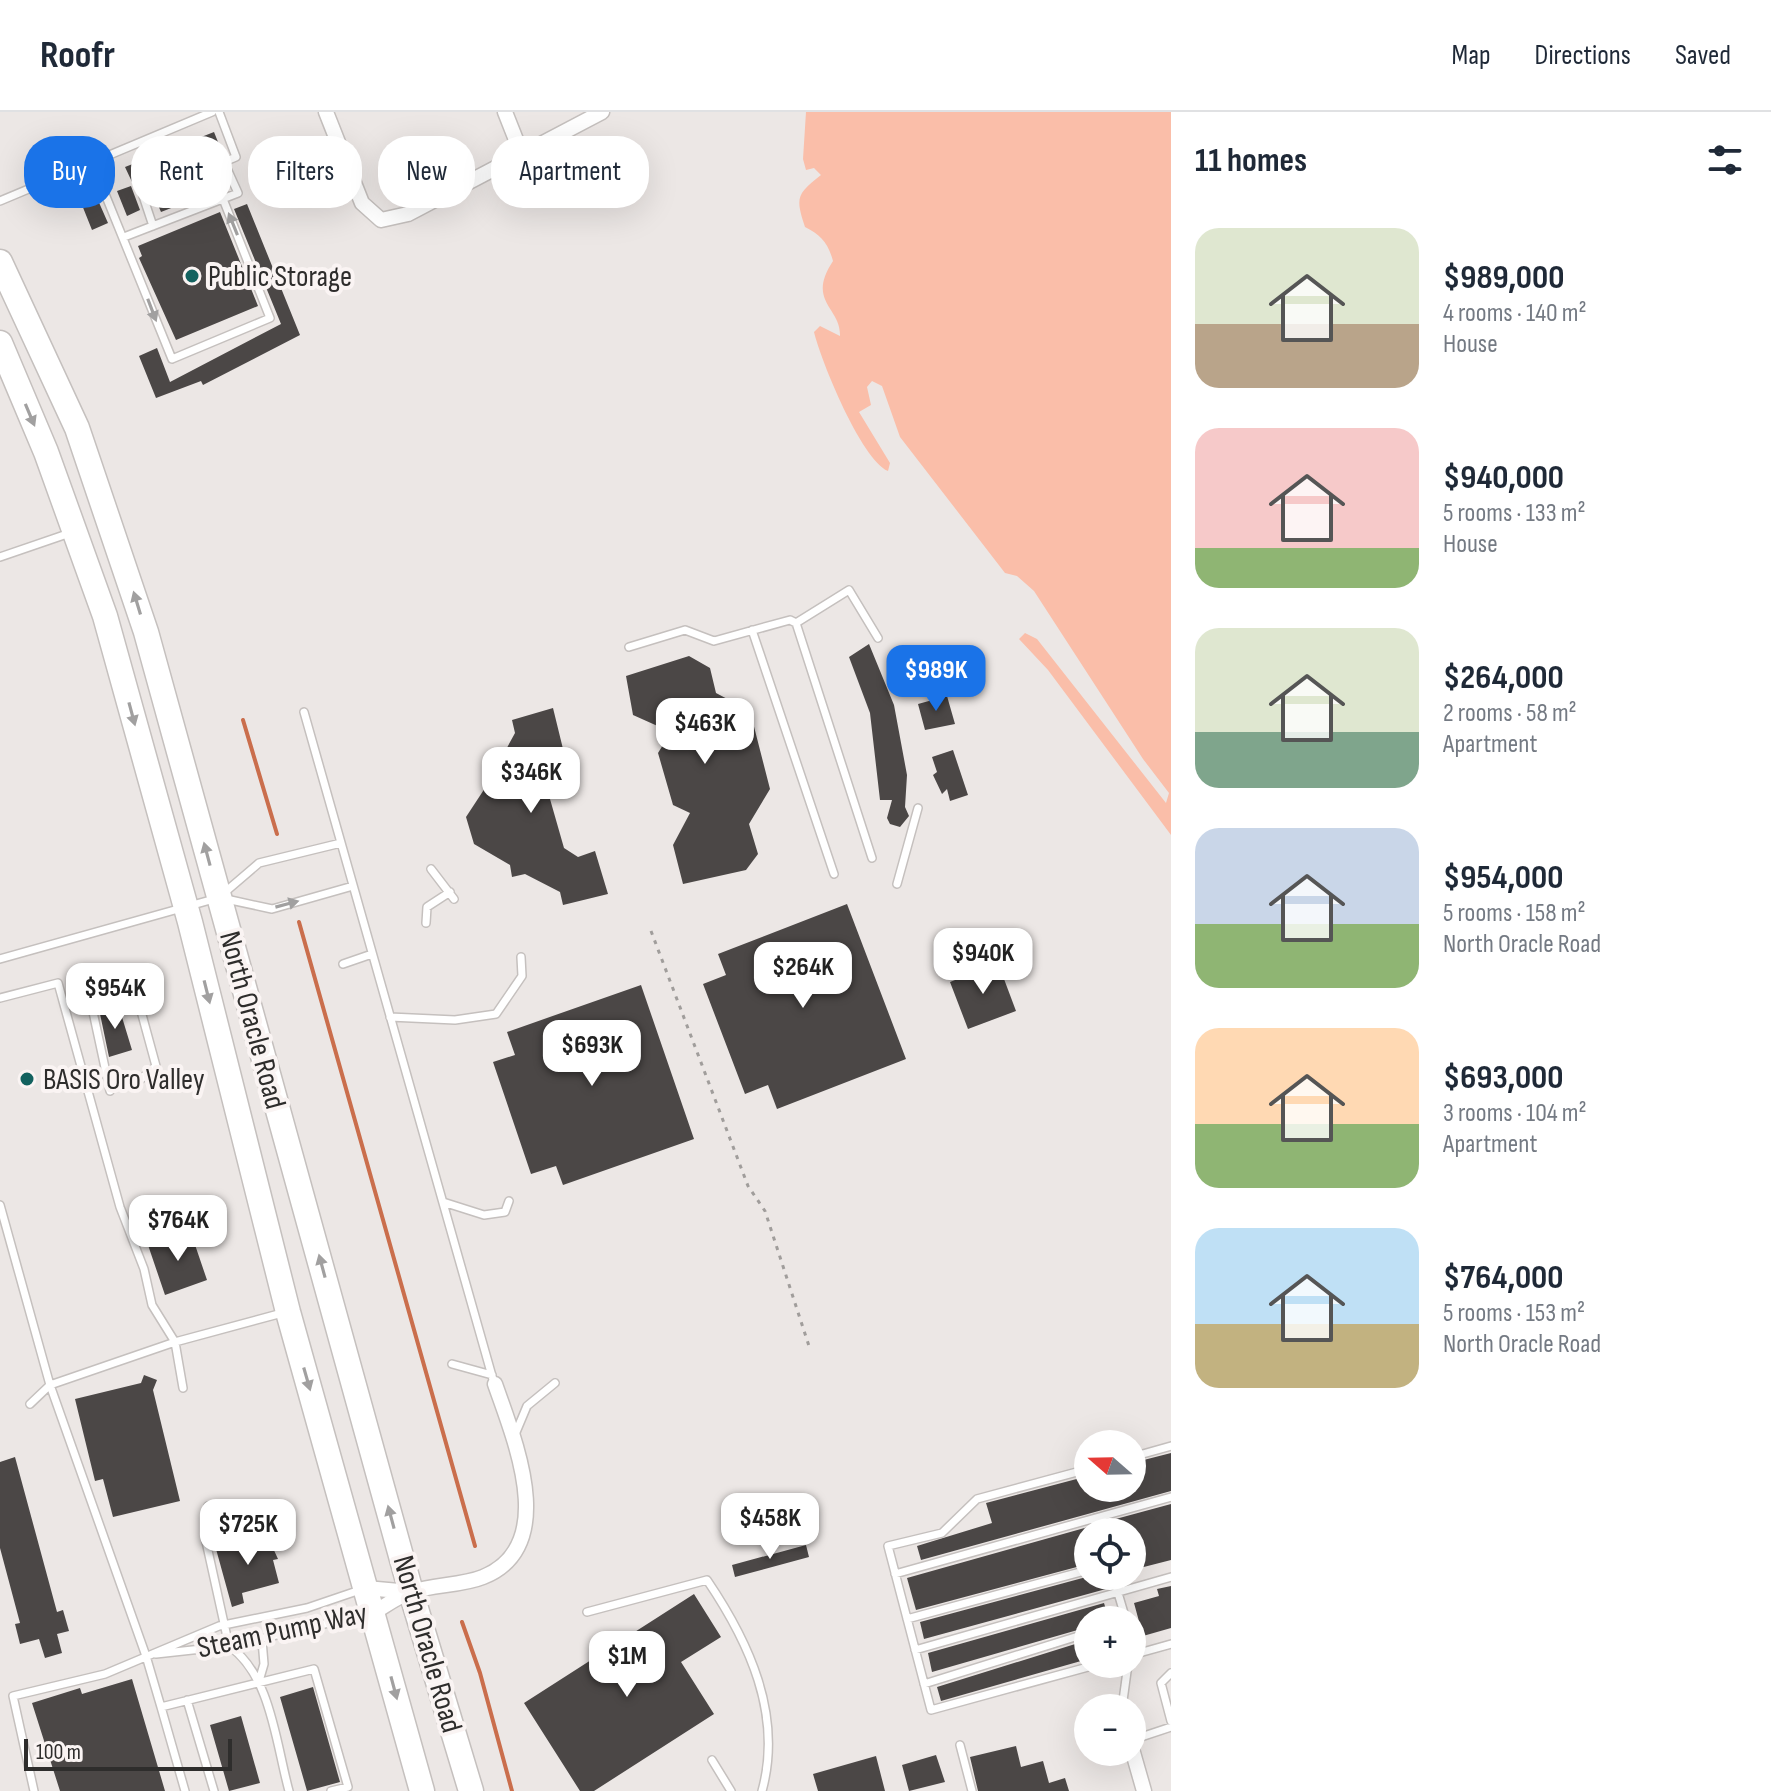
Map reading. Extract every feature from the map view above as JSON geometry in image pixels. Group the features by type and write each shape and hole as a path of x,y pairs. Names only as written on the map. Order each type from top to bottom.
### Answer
{"highway":[{"name":"North Oracle Road","path":"0,262 77,428 113,526 146,632 411,1592 471,1791"},
{"name":"North Oracle Road","path":"0,343 105,616 185,907 288,1312 422,1791"}],"street":[{"path":"326,112 362,203 381,220 408,214 491,171"},
{"path":"505,112 514,136"},
{"path":"557,136 602,112"},
{"name":"Steam Pump Way","path":"373,1613 411,1592 483,1577 508,1563 522,1540 528,1509 513,1438 493,1379"},
{"path":"366,1588 411,1592"},
{"path":"1137,1766 1144,1791"}],"lane":[{"path":"115,152 212,112"},
{"path":"219,112 228,136"},
{"path":"232,180 238,193 232,195"},
{"path":"0,201 24,191"},
{"path":"112,208 172,359 270,318 227,208"},
{"path":"147,208 153,226"},
{"path":"124,237 200,208"},
{"path":"0,557 74,531"},
{"path":"796,623 849,590 878,638"},
{"path":"629,647 685,630 714,641 790,620 796,623 872,858"},
{"path":"752,630 834,874"},
{"path":"304,712 493,1379"},
{"path":"897,884 918,808"},
{"path":"220,898 259,863 341,843"},
{"path":"426,923 427,907 452,895 431,869"},
{"path":"0,959 220,898 272,909 353,886"},
{"path":"343,964 372,954"},
{"path":"390,1017 455,1020 496,1014 522,976 521,957"},
{"path":"0,998 58,983 120,1207 144,1269 152,1305 175,1342 183,1388"},
{"path":"110,1091 90,998 99,990 126,983 135,989 156,1066 133,1086"},
{"path":"443,1202 495,1215 505,1212 509,1201"},
{"path":"0,1205 50,1385 146,1656 185,1791"},
{"path":"30,1404 50,1385 175,1342 288,1312"},
{"path":"452,1364 493,1379"},
{"path":"513,1438 527,1406 555,1383"},
{"path":"1146,1453 1171,1446"},
{"path":"1074,1473 977,1499 942,1533 888,1546 931,1710 1074,1671"},
{"path":"1095,1518 1171,1497"},
{"path":"208,1506 205,1537 223,1625 229,1646 244,1656 259,1681 289,1791"},
{"path":"895,1574 1074,1524"},
{"path":"907,1619 1074,1574"},
{"path":"915,1650 1171,1577"},
{"path":"587,1612 707,1580 731,1616 763,1689 768,1757 762,1791"},
{"name":"Steam Pump Way","path":"34,1791 13,1696 105,1674 223,1625 307,1608 366,1588"},
{"path":"1117,1590 1122,1606"},
{"name":"Steam Pump Way","path":"146,1656 262,1640 373,1613"},
{"path":"924,1684 1074,1637"},
{"path":"259,1681 264,1664 262,1640"},
{"path":"1146,1651 1171,1644"},
{"path":"161,1707 314,1669 348,1787 331,1791"},
{"path":"1171,1673 1161,1683 1171,1721"},
{"path":"187,1700 214,1791"},
{"path":"1146,1735 1171,1727"},
{"path":"960,1745 972,1791"},
{"path":"712,1760 731,1791"}],"path":[{"path":"651,931 748,1186 765,1211 809,1346"}],"shaded area":[{"path":"806,112 1171,112 1171,835 1048,670 1019,639 1025,633 1037,639 1166,803 1169,793 1143,759 1034,591 1017,576 1005,573 900,437 882,386 872,381 867,387 871,405 859,412 890,463 888,471 877,463 866,448 844,408 814,332 820,326 840,336 823,286 833,261 823,240 805,227 800,209 803,192 821,175 814,168 806,170 803,159"}],"building":[{"path":"131,165 131,180 125,167"},
{"path":"131,186 131,208 140,210 127,216 117,191"},
{"path":"247,204 300,335 203,385 201,381 156,398 139,356 157,348 170,382 281,324 234,209"},
{"path":"83,208 101,208 108,223 92,230"},
{"path":"220,212 258,306 176,340 139,258 142,256 138,246"},
{"path":"869,644 894,705 907,775 905,807 909,816 900,827 890,824 887,818 892,800 880,800 870,713 849,657"},
{"path":"689,656 710,668 716,693 750,711 770,789 749,824 758,854 746,870 683,884 673,845 690,813 673,805 658,753 671,732 633,715 626,676"},
{"path":"947,696 955,724 925,730 918,704"},
{"path":"553,708 564,753 549,756 542,771 564,848 578,857 595,851 608,894 563,905 560,892 525,874 512,877 510,865 474,844 466,817 487,785 484,769 497,766 515,733 512,720"},
{"path":"953,750 968,795 950,801 947,789 942,794 933,775 937,772 932,757"},
{"path":"847,904 906,1059 777,1109 768,1085 745,1094 703,984 726,975 718,954"},
{"path":"998,963 1016,1011 968,1029 950,982"},
{"path":"641,985 694,1139 563,1185 556,1166 531,1174 493,1062 515,1055 507,1032"},
{"path":"118,1004 132,1050 109,1057 99,1009"},
{"path":"191,1233 207,1280 165,1295 148,1245"},
{"path":"144,1375 157,1380 153,1390 180,1501 113,1517 103,1479 95,1481 75,1399 141,1383"},
{"path":"1171,1453 1171,1491 1146,1498 1146,1459"},
{"path":"15,1457 57,1612 63,1610 69,1631 57,1634 62,1653 45,1658 39,1639 20,1644 15,1624 20,1623 0,1548 0,1462"},
{"path":"1074,1480 1074,1502 1131,1502 921,1560 917,1546 992,1523 986,1503"},
{"path":"1171,1504 1171,1560 1146,1566 1146,1518 1119,1518"},
{"path":"1074,1531 1074,1568 916,1610 907,1578"},
{"path":"267,1535 278,1559 273,1560 279,1583 242,1593 244,1603 232,1607 216,1549"},
{"path":"806,1545 809,1557 735,1577 732,1565"},
{"path":"1074,1580 1074,1590 1102,1590 924,1639 920,1622"},
{"path":"1171,1586 1171,1628 1146,1635 1146,1606 1135,1606 1134,1603 1159,1596 1157,1589"},
{"path":"694,1594 721,1637 681,1662 714,1714 594,1791 580,1791 524,1703"},
{"path":"1074,1612 1074,1631 932,1672 928,1653"},
{"path":"1074,1644 1074,1663 941,1701 937,1687"},
{"path":"132,1679 165,1791 60,1791 32,1703 80,1688 82,1694"},
{"path":"313,1687 340,1782 307,1791 280,1697"},
{"path":"241,1716 260,1783 229,1791 210,1725"},
{"path":"1016,1746 1021,1767 1043,1761 1049,1783 1065,1778 1069,1791 978,1791 970,1757"},
{"path":"936,1755 945,1782 909,1791 902,1765"},
{"path":"876,1756 885,1791 818,1791 813,1774"}],"waterway":[{"path":"243,720 277,834"},
{"path":"299,922 475,1546"},
{"path":"462,1622 480,1673 512,1791"}],"place":[{"name":"Public Storage","path":"192,276"},
{"name":"BASIS Oro Valley","path":"27,1079"}]}
